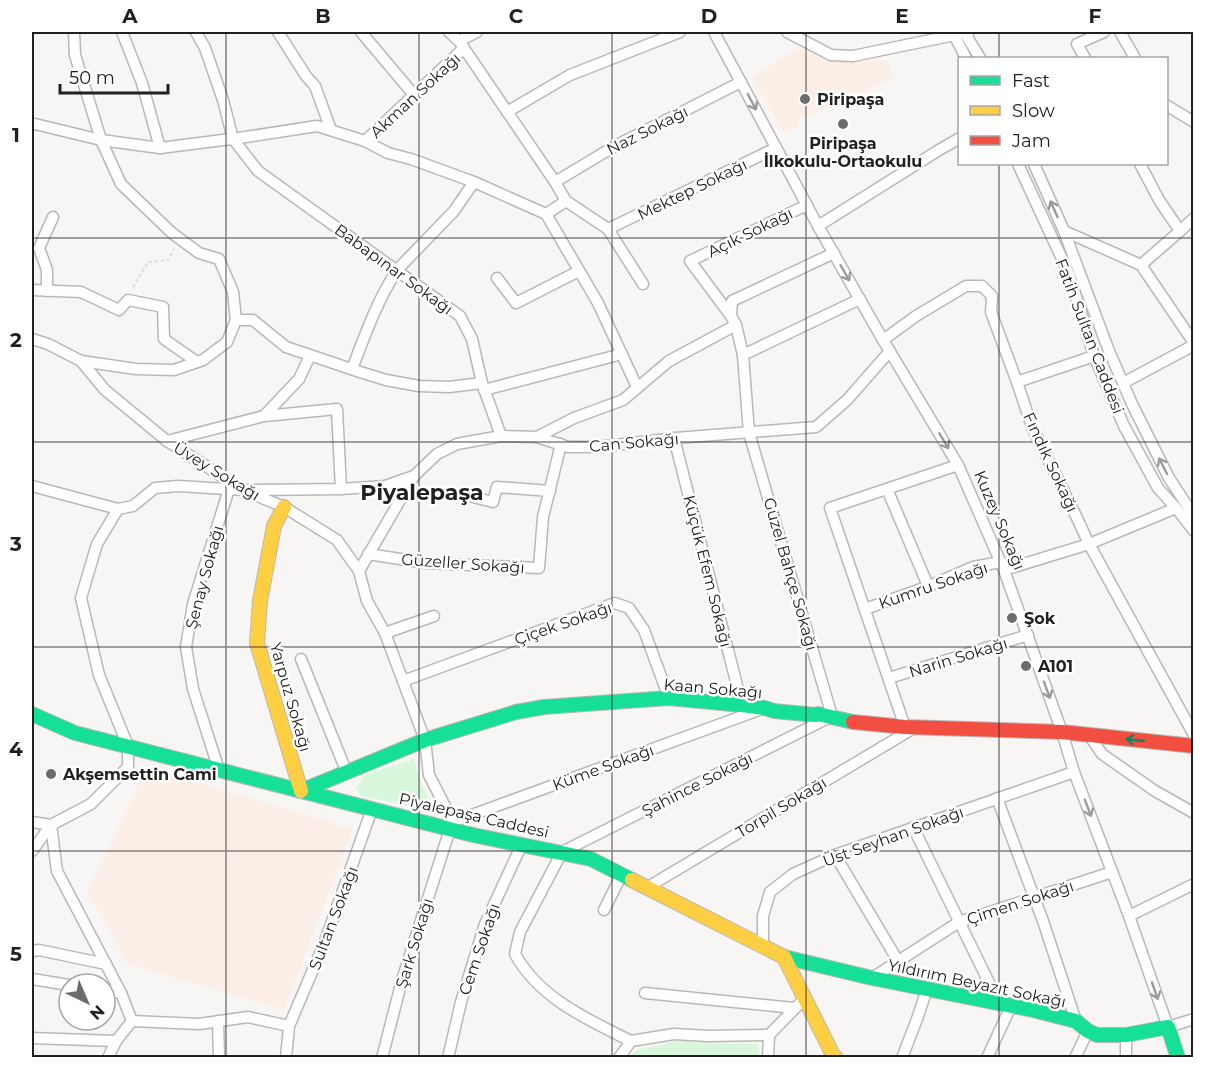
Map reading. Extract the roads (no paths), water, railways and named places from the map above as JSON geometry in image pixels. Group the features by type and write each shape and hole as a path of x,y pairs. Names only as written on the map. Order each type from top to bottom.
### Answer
{"street":[{"path":"32,339 48,344 81,361 136,369 174,370 203,360 227,342 236,320 233,292 219,259 199,253 179,238 121,184 101,140 75,55 74,32"},
{"path":"122,32 142,83 160,148"},
{"path":"196,32 205,48 233,139"},
{"path":"278,32 315,86 331,130"},
{"path":"362,32 414,95"},
{"path":"449,32 462,45 566,201 608,229 643,284"},
{"name":"Akman Sokağı","path":"365,141 477,32"},
{"path":"507,112 570,75 680,32"},
{"name":"Kuzey Sokağı","path":"714,32 818,226 958,465 1003,566 1074,772 1129,916 1178,1058"},
{"path":"787,32 831,55 854,56 960,32"},
{"path":"960,32 966,57"},
{"path":"960,32 979,57"},
{"path":"1084,57 1077,44 1104,32"},
{"path":"1120,32 1134,57"},
{"name":"Naz Sokağı","path":"555,182 615,146 741,82"},
{"path":"1168,106 1194,123"},
{"path":"32,125 101,140 160,148 316,126 365,141 388,153 474,182 546,214 598,303 638,387"},
{"name":"Babapınar Sokağı","path":"233,139 258,171 460,316 472,339 483,387 501,436"},
{"path":"818,226 958,139"},
{"name":"Mektep Sokağı","path":"608,229 776,148"},
{"name":"Fatih Sultan Caddesi","path":"1017,165 1069,273 1094,356 1124,426 1158,488 1194,531"},
{"path":"1034,165 1064,231 1123,383 1169,478 1194,516"},
{"path":"1141,165 1159,200 1180,231"},
{"path":"352,369 382,295 397,270 460,203 474,182"},
{"path":"546,214 566,201"},
{"name":"Açık Sokağı","path":"733,320 690,261 807,205"},
{"path":"47,291 47,270 39,248 53,217"},
{"path":"1141,266 1194,218"},
{"path":"1064,231 1141,266 1194,344 1123,383"},
{"path":"537,437 574,418 623,400 669,362 733,320 732,301 834,253"},
{"path":"497,278 516,303 579,271"},
{"name":"Fındık Sokağı","path":"883,340 916,316 966,286 982,286 992,296 991,312 1032,427 1089,544 1194,735"},
{"path":"32,290 81,292 119,310 128,300 163,307 164,339 196,362"},
{"path":"743,355 860,299"},
{"path":"236,320 253,320 286,347 310,356 386,380 418,386 483,387 622,354"},
{"name":"Güzel Bahçe Sokağı","path":"733,320 743,355 749,433 832,716"},
{"name":"Can Sokağı","path":"358,571 414,476 437,454 457,444 501,436 537,437 568,447 597,447 674,438 816,428 848,400 890,351"},
{"path":"264,416 299,379 310,356"},
{"path":"1017,382 1094,356"},
{"name":"Üvey Sokağı","path":"81,361 105,390 167,441 243,490 284,507 338,540 358,571"},
{"path":"167,441 264,416 337,409 341,489"},
{"name":"Küçük Efem Sokağı","path":"674,438 742,705"},
{"name":"Güzeller Sokağı","path":"368,554 426,563 539,568 543,517 561,444"},
{"path":"910,727 889,678 830,508 958,465"},
{"path":"32,487 118,509 133,506 155,488 178,486 243,490 341,489 385,486 414,476"},
{"path":"473,497 493,502 497,487 550,491"},
{"name":"Şenay Sokağı","path":"219,770 193,689 186,647 193,604 229,489"},
{"path":"887,489 927,587"},
{"name":"Yarpuz Sokağı","path":"284,507 274,526 260,601 257,643 301,791"},
{"name":"Kumru Sokağı","path":"865,609 927,587 973,567 1003,566 1089,544 1176,508"},
{"path":"32,851 51,825 91,804 128,767 128,746 99,675 81,598 97,544 118,509"},
{"path":"358,571 367,601 385,633 425,740 429,775 448,826"},
{"name":"Çiçek Sokağı","path":"403,681 615,603 629,608 644,630 669,698"},
{"path":"385,633 434,616"},
{"name":"Narin Sokağı","path":"889,678 1028,635"},
{"path":"302,659 346,773"},
{"name":"Kaan Sokağı","path":"301,791 425,740 516,712 544,707 669,698 818,714 860,723 1062,732 1194,746"},
{"name":"Küme Sokağı","path":"448,826 765,708"},
{"name":"Piyalepaşa Caddesi","path":"32,714 75,733 372,809 591,859 784,957"},
{"name":"Şahince Sokağı","path":"562,852 832,716"},
{"name":"Torpil Sokağı","path":"648,887 910,727"},
{"path":"1089,735 1102,754 1155,791 1194,813"},
{"name":"Üst Seyhan Sokağı","path":"763,947 763,916 770,892 793,874 835,855 1074,772"},
{"path":"997,798 1043,921 1076,1021"},
{"name":"Sultan Sokağı","path":"286,1058 289,1026 324,944 372,809"},
{"path":"32,822 51,825"},
{"path":"51,825 57,871 121,993 132,1021"},
{"name":"Şark Sokağı","path":"382,1058 448,826"},
{"path":"913,828 959,922 1005,1004 987,1058"},
{"name":"Cem Sokağı","path":"448,1058 461,1002 485,924 522,844"},
{"path":"562,852 520,932 515,954 536,983 554,998 601,1027 631,1041 674,1034 769,1035"},
{"path":"835,855 898,961"},
{"name":"Çimen Sokağı","path":"872,978 959,922 1112,872"},
{"path":"604,910 622,874"},
{"path":"1129,916 1194,884"},
{"path":"32,951 106,964"},
{"path":"784,957 836,1058"},
{"name":"Yıldırım Beyazıt Sokağı","path":"784,957 1076,1021 1088,1031"},
{"path":"32,979 57,983"},
{"path":"902,1058 927,989"},
{"path":"117,992 121,993"},
{"path":"645,993 795,1008"},
{"path":"768,1058 769,1035 805,998"},
{"path":"132,1021 199,1024 248,1017 289,1026"},
{"path":"1075,1058 1088,1031 1097,1035 1126,1035 1168,1027 1194,1018"},
{"path":"108,1058 116,1041 132,1021"},
{"path":"218,1021 219,1058"},
{"path":"1126,1035 1126,1058"},
{"path":"32,1038 116,1041"},
{"path":"619,1058 631,1041"}],"place":[{"name":"Piripaşa","path":"805,99"},
{"name":"Piripaşa İlkokulu-Ortaokulu","path":"843,124"},
{"name":"Şok","path":"1012,618"},
{"name":"A101","path":"1026,666"},
{"name":"Akşemsettin Cami","path":"51,774"}],"district":[{"name":"Piyalepaşa","path":"422,492"}]}
